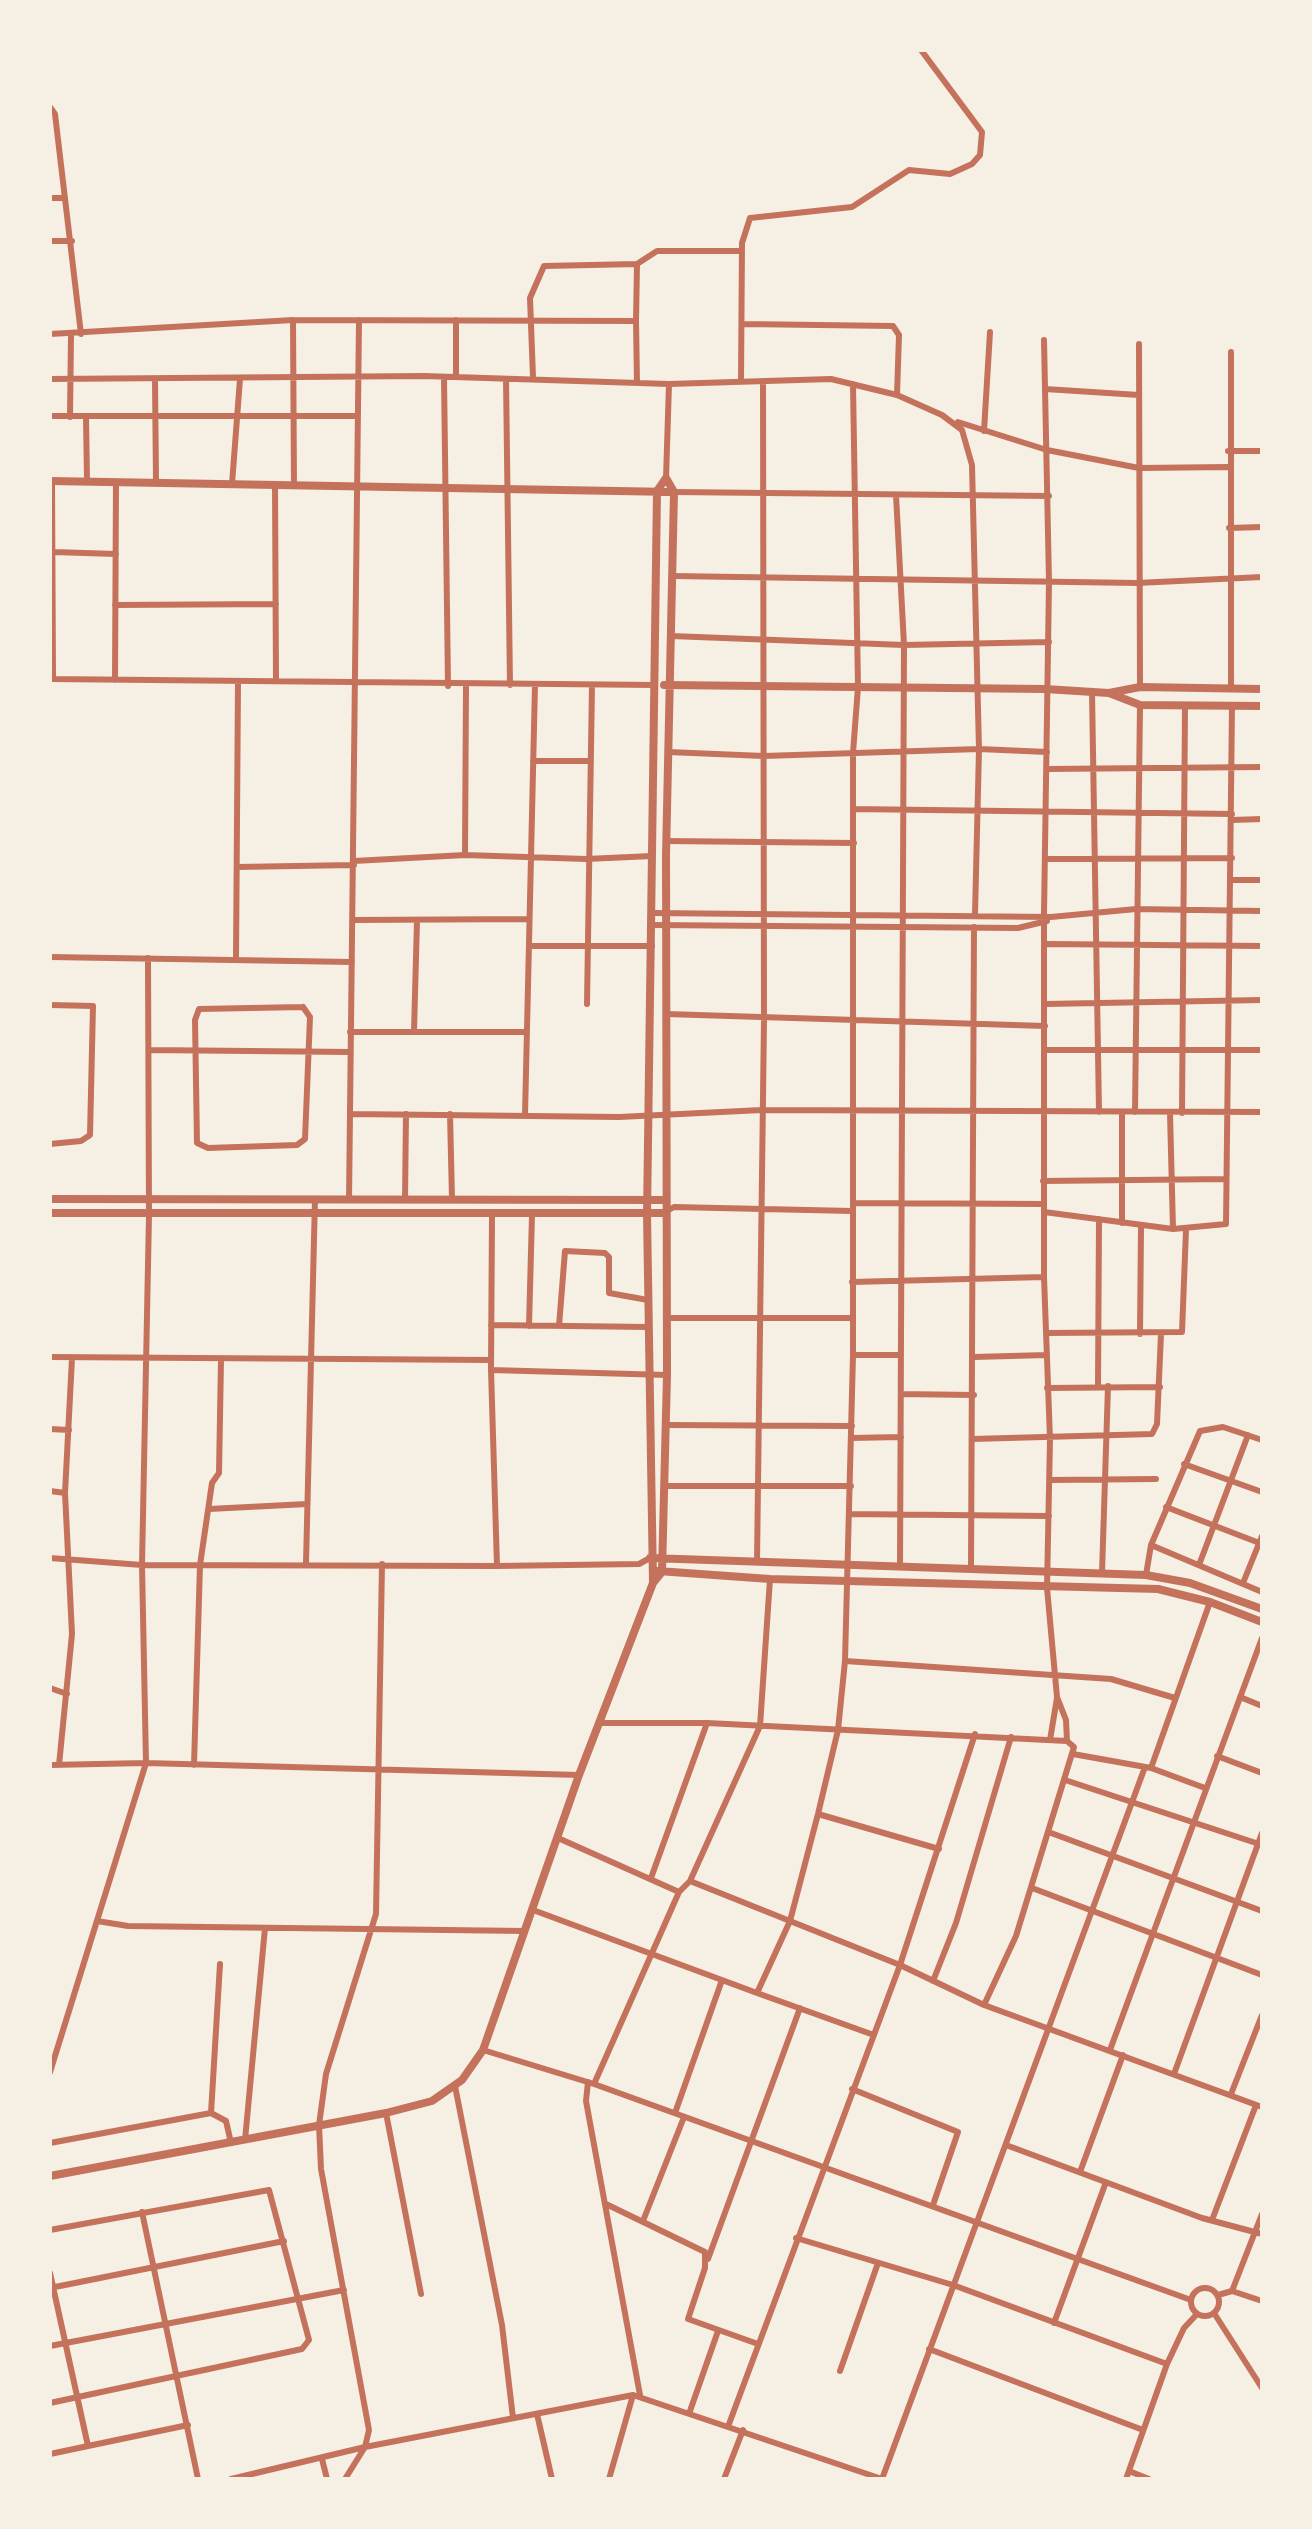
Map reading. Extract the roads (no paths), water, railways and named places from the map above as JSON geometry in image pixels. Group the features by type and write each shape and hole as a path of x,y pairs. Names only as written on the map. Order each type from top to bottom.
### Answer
{"street":[{"path":"741,381 743,231 750,218 852,207 909,170 950,174 972,164 984,138 922,50"},
{"path":"50,107 56,114 54,153 72,242 80,334"},
{"path":"50,198 65,198"},
{"path":"50,242 72,242"},
{"path":"533,377 532,288 544,266 637,264 654,252 671,250 742,251"},
{"path":"637,264 637,383"},
{"path":"293,320 294,486"},
{"path":"50,334 293,320 636,322"},
{"path":"349,1200 358,320"},
{"path":"456,320 456,376"},
{"path":"742,324 893,326 899,335 897,395"},
{"path":"984,431 990,332"},
{"path":"70,417 71,334"},
{"path":"1044,340 1049,582 1043,1181 1050,1439 1047,1588 1054,1674 1066,1720 1066,1741"},
{"path":"1139,344 1140,687"},
{"path":"1231,352 1231,689"},
{"path":"50,379 456,376 669,384 831,378 897,395 952,420 1047,450 1140,468 1228,467"},
{"path":"444,377 448,686"},
{"path":"232,484 240,379"},
{"path":"506,379 510,685"},
{"path":"156,380 156,482"},
{"path":"756,1562 764,1020 763,381"},
{"path":"50,2176 386,2112 432,2100 455,2086 482,2050 579,1775 653,1583 662,1572 667,1425 666,842 674,492 666,478 669,384"},
{"path":"757,1993 790,1921 838,1730 845,1661 853,1355 853,753 858,687 858,492 853,384"},
{"path":"1045,389 1139,395"},
{"path":"50,416 356,416"},
{"path":"86,417 87,481"},
{"path":"952,420 968,441 979,749 975,914"},
{"path":"1228,451 1262,451"},
{"path":"653,1583 649,1569 647,1214 656,491 666,478"},
{"path":"1048,496 51,481 52,679 448,686 977,688 1109,693 1140,687 1262,688"},
{"path":"115,680 116,482"},
{"path":"275,485 276,681"},
{"path":"896,495 904,645 900,1566"},
{"path":"1229,528 1262,527"},
{"path":"53,552 116,554"},
{"path":"670,576 1049,582 1262,577"},
{"path":"115,606 276,604"},
{"path":"669,636 904,645 1049,642"},
{"path":"236,958 238,682"},
{"path":"465,855 466,685"},
{"path":"525,1114 534,685"},
{"path":"588,1004 586,859 592,685"},
{"path":"1092,692 1099,1112"},
{"path":"1109,693 1140,705 1262,706"},
{"path":"1134,1112 1140,1000 1136,909 1140,705"},
{"path":"1182,1113 1185,706"},
{"path":"50,1213 647,1214 664,1213 674,1207 852,1207 901,1202 1044,1208 1173,1229 1226,1224 1232,706"},
{"path":"668,752 764,756 979,749 1047,752"},
{"path":"533,761 589,761"},
{"path":"1048,769 1262,767"},
{"path":"654,802 667,803"},
{"path":"854,809 1047,810 1262,819"},
{"path":"666,842 854,843"},
{"path":"237,867 465,855 586,859 654,856"},
{"path":"1046,859 1232,858"},
{"path":"1232,880 1262,880"},
{"path":"652,912 1047,915 1136,909 1262,911"},
{"path":"354,920 530,919"},
{"path":"414,1032 417,920"},
{"path":"652,925 1044,924"},
{"path":"971,1569 974,927"},
{"path":"1047,944 1262,946"},
{"path":"530,946 652,946"},
{"path":"50,958 352,962"},
{"path":"50,2072 146,1763 142,1564 148,1358 148,958"},
{"path":"1045,1004 1184,998 1262,1000"},
{"path":"50,1005 94,1006 90,1135 80,1141 50,1144"},
{"path":"303,1006 310,1016 308,1052 306,1135 302,1143 208,1148 197,1142 196,1051 200,1008 303,1006"},
{"path":"666,1014 1045,1026"},
{"path":"350,1032 526,1032"},
{"path":"149,1050 350,1052"},
{"path":"1046,1050 1262,1050"},
{"path":"350,1114 762,1110 1262,1112"},
{"path":"1122,1113 1122,1223"},
{"path":"1170,1113 1173,1229"},
{"path":"405,1199 406,1114"},
{"path":"450,1114 452,1200"},
{"path":"1043,1181 1226,1178"},
{"path":"50,1199 648,1198 664,1200 674,1207"},
{"path":"306,1563 314,1199"},
{"path":"513,1199 513,1214"},
{"path":"529,1326 532,1214"},
{"path":"492,1215 491,1370 498,1566"},
{"path":"1098,1387 1099,1219"},
{"path":"1140,1334 1141,1226"},
{"path":"1046,1333 1160,1334 1184,1329 1186,1229"},
{"path":"559,1326 565,1251 605,1253 609,1257 609,1293 648,1300"},
{"path":"852,1282 1044,1277"},
{"path":"667,1318 852,1318"},
{"path":"491,1325 648,1327"},
{"path":"972,1439 1152,1434 1160,1387 1160,1334"},
{"path":"853,1355 901,1355"},
{"path":"974,1357 1047,1355"},
{"path":"50,1357 491,1360"},
{"path":"72,1358 65,1493 72,1634 67,1694 54,1765 146,1763 579,1775"},
{"path":"194,1765 200,1565 212,1483 219,1473 221,1359"},
{"path":"491,1370 667,1374"},
{"path":"1102,1573 1108,1386"},
{"path":"1047,1388 1160,1387"},
{"path":"901,1394 974,1395"},
{"path":"667,1425 852,1426"},
{"path":"1146,1575 1151,1545 1166,1507 1184,1464 1206,1427 1224,1426 1262,1440"},
{"path":"50,1429 68,1430"},
{"path":"1199,1565 1248,1436"},
{"path":"851,1438 901,1437"},
{"path":"1184,1464 1262,1492"},
{"path":"1050,1480 1156,1479"},
{"path":"666,1486 851,1486"},
{"path":"50,1491 65,1493"},
{"path":"208,1509 308,1504"},
{"path":"1166,1507 1261,1541 1243,1583"},
{"path":"850,1514 1049,1516"},
{"path":"1151,1545 1262,1592"},
{"path":"50,1558 200,1565 638,1564 662,1572 770,1579 1158,1589 1210,1602 1262,1622"},
{"path":"638,1564 650,1558 1146,1575 1190,1583 1262,1609"},
{"path":"345,2479 365,2448 369,2430 321,2169 320,2125 326,2074 378,1896 382,1564"},
{"path":"609,2479 637,2395 638,2365 586,2101 591,2083 680,1892 690,1881 760,1726 770,1579"},
{"path":"232,2479 365,2448 637,2395 882,2479 1210,1602"},
{"path":"1110,2050 1262,1638"},
{"path":"845,1661 1111,1679 1175,1698"},
{"path":"50,1688 67,1694"},
{"path":"1050,1740 1057,1697"},
{"path":"1239,1697 1262,1706"},
{"path":"599,1723 708,1723 976,1734 1073,1743 1051,1833 984,2005"},
{"path":"651,1878 708,1723"},
{"path":"729,2424 871,2034 900,1965 976,1734"},
{"path":"933,1981 966,1891 1011,1737"},
{"path":"1073,1754 1148,1768 1205,1788"},
{"path":"1217,1756 1262,1773"},
{"path":"1065,1780 1260,1844"},
{"path":"818,1814 940,1849"},
{"path":"1051,1833 1262,1911"},
{"path":"1174,2074 1262,1833"},
{"path":"558,1838 680,1892"},
{"path":"690,1881 900,1965 984,2005 1259,2106 1212,2220"},
{"path":"1032,1888 1262,1974"},
{"path":"533,1910 871,2034"},
{"path":"97,1921 266,1928 526,1931"},
{"path":"245,2140 266,1928"},
{"path":"211,2113 220,1964"},
{"path":"675,2114 722,1980"},
{"path":"758,2344 694,2322 688,2314 800,2008"},
{"path":"1231,2094 1262,2015"},
{"path":"482,2050 591,2083 933,2205 976,2226 1191,2300 1197,2314"},
{"path":"1080,2172 1123,2055"},
{"path":"455,2086 502,2325 513,2418"},
{"path":"852,2089 958,2132 933,2205"},
{"path":"386,2112 421,2294"},
{"path":"50,2142 211,2113 226,2121 232,2144"},
{"path":"643,2221 684,2117"},
{"path":"1006,2144 1212,2220 1259,2233"},
{"path":"1054,2323 1106,2182"},
{"path":"50,2230 264,2188 272,2194 307,2346 50,2404"},
{"path":"605,2204 699,2247 708,2258"},
{"path":"142,2212 198,2479"},
{"path":"1232,2291 1259,2233 1262,2214"},
{"path":"796,2238 953,2285 1167,2364"},
{"path":"52,2288 284,2241"},
{"path":"840,2371 878,2262"},
{"path":"50,2273 88,2446"},
{"path":"1191,2300 1199,2288 1206,2287 1218,2295 1232,2291 1262,2301"},
{"path":"50,2346 344,2290"},
{"path":"1218,2295 1214,2314 1262,2388"},
{"path":"1149,2479 1128,2475 1167,2364 1184,2328 1197,2314 1214,2314"},
{"path":"690,2411 718,2331"},
{"path":"929,2348 1144,2430"},
{"path":"537,2414 552,2479"},
{"path":"50,2454 188,2425"},
{"path":"724,2479 743,2430"},
{"path":"322,2458 326,2479"}]}
